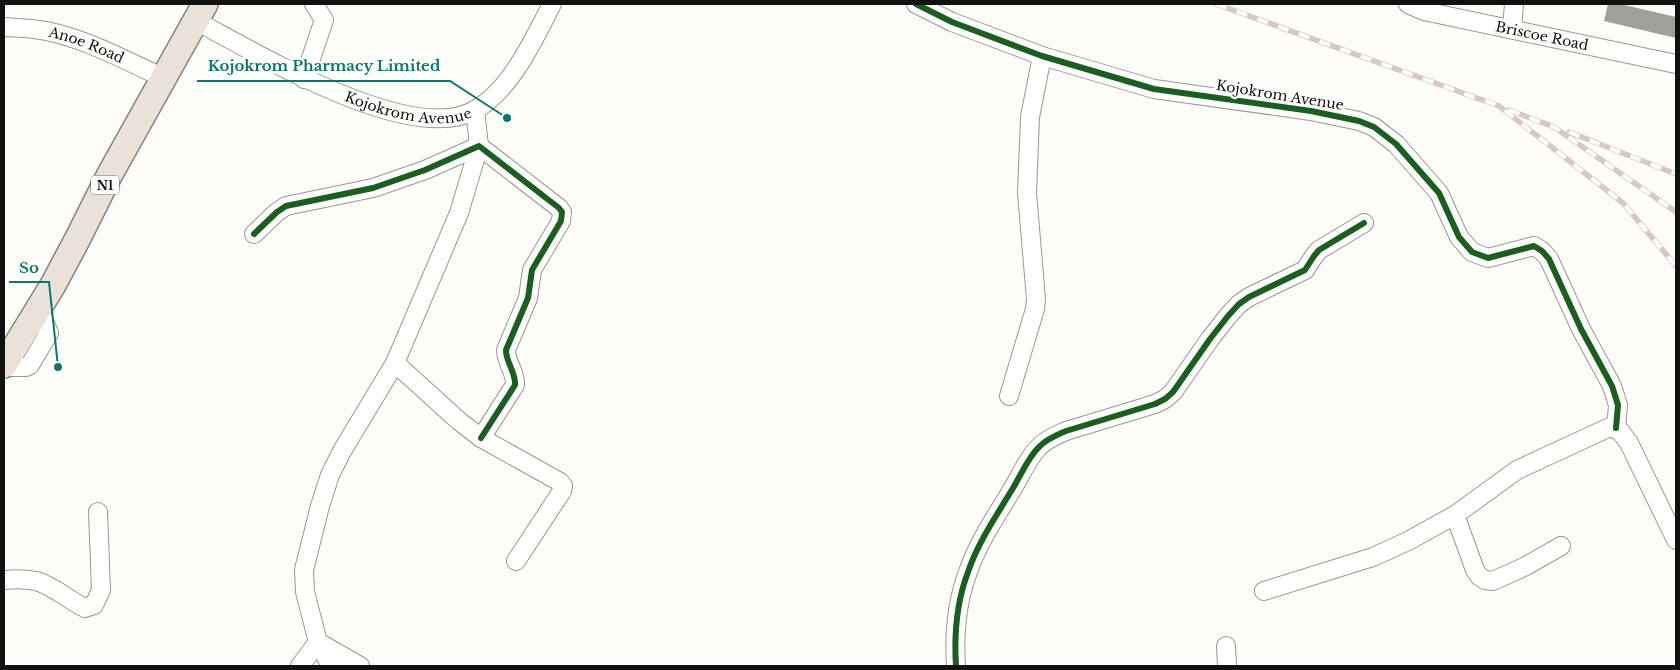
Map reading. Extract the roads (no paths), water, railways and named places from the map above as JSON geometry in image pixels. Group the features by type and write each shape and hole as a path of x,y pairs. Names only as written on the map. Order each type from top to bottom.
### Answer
{"highway":[{"name":"N1","path":"5,362 39,309 110,174 201,12"}],"street":[{"path":"304,79 324,20 314,4"},
{"name":"Kojokrom Avenue","path":"201,12 304,79 338,93 402,114 439,120 458,117 475,110 496,93 530,47 552,4"},
{"name":"Kojokrom Avenue","path":"916,4 952,22 1042,56 1154,89 1311,110 1359,121 1374,127 1396,144 1439,193 1459,237 1472,252 1488,258 1534,246 1549,259 1581,329 1612,386 1618,405 1616,428"},
{"name":"Briscoe Road","path":"1408,4 1424,12 1676,64"},
{"path":"1512,29 1514,4"},
{"name":"Anoe Road","path":"4,27 46,31 64,36 88,44 164,78"},
{"path":"1009,396 1035,310 1036,299 1027,183 1030,117 1042,56"},
{"path":"332,666 318,642 305,592 304,570 320,506 330,475 342,451 394,363 459,213 479,146 475,110"},
{"path":"254,234 286,206 373,188 425,170 479,146"},
{"path":"479,146 559,208 563,216 532,270 528,298 506,350 506,357 515,376 515,385 482,438"},
{"path":"956,666 956,629 967,573 978,548 1039,446 1066,431 1156,404 1165,399 1173,392 1228,316 1239,304 1249,297 1306,270 1319,250 1364,223"},
{"path":"394,363 459,421 482,438 557,479 563,486 562,491 516,561"},
{"path":"1264,591 1373,557 1408,541 1455,515 1517,470 1610,426 1620,431 1629,443 1676,540"},
{"path":"4,580 36,581 48,586 84,608 94,605 101,590 98,512"},
{"path":"1455,515 1475,570 1485,580 1493,581 1526,566 1561,546"},
{"path":"300,666 318,642"},
{"path":"318,642 360,666"},
{"path":"1226,646 1227,666"}],"railway":[{"path":"1216,4 1499,106 1623,203 1676,266"},
{"path":"1509,110 1554,127 1676,212"},
{"path":"1569,132 1676,174"}],"place":[{"name":"Kojokrom Pharmacy Limited","path":"507,118"},
{"name":"So","path":"58,367"}]}
